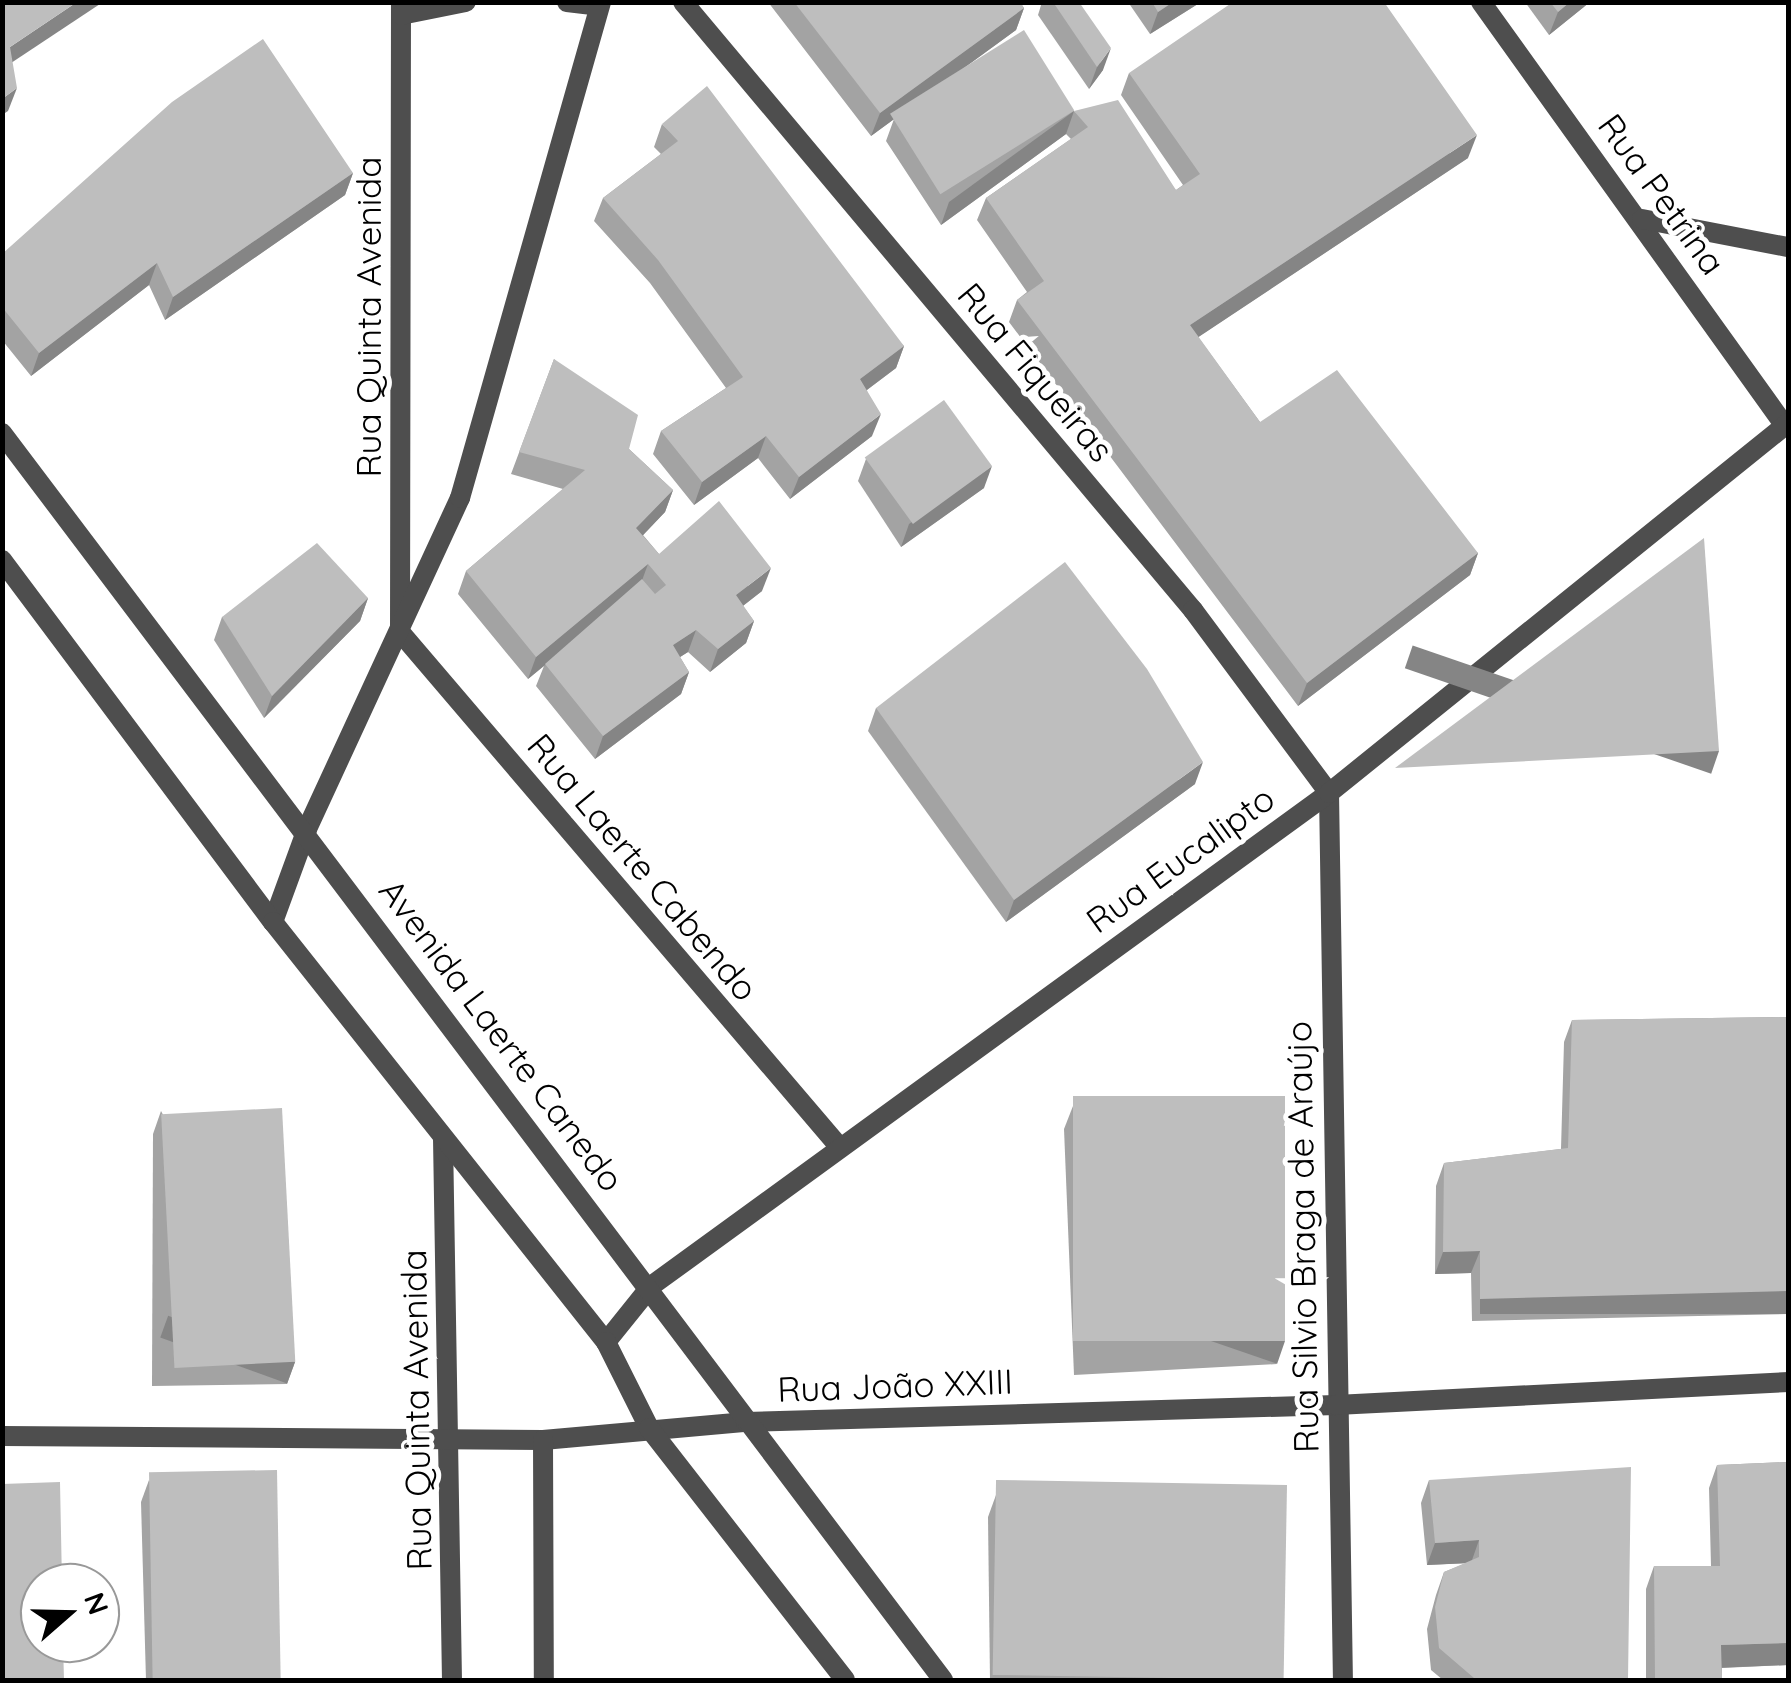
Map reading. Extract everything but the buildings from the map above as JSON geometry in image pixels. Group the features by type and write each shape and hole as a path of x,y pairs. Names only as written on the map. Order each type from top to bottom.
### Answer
{"street":[{"path":"401,9 466,2"},
{"path":"274,922 307,829 460,498 600,4 567,2"},
{"name":"Rua Fiqueiras","path":"682,2 1193,610 1329,793"},
{"name":"Rua Petrina","path":"1481,2 1642,219 1787,425"},
{"name":"Rua Quinta Avenida","path":"400,632 401,9"},
{"path":"1642,219 1788,247"},
{"name":"Rua Eucalipto","path":"606,1342 651,1286 837,1144 1329,793 1787,425"},
{"name":"Avenida Laerte Canedo","path":"2,433 307,829 651,1286 746,1422 943,1680"},
{"path":"2,560 274,922 606,1342 650,1428 845,1680"},
{"name":"Rua Laerte Cabendo","path":"400,632 837,1144"},
{"name":"Rua Silvio Braga de Araújo","path":"1329,793 1343,1680"},
{"name":"Rua Quinta Avenida","path":"444,1138 452,1680"},
{"name":"Rua João XXIII","path":"2,1436 543,1440 746,1422 1336,1405 1788,1382"},
{"path":"543,1440 544,1680"}]}
